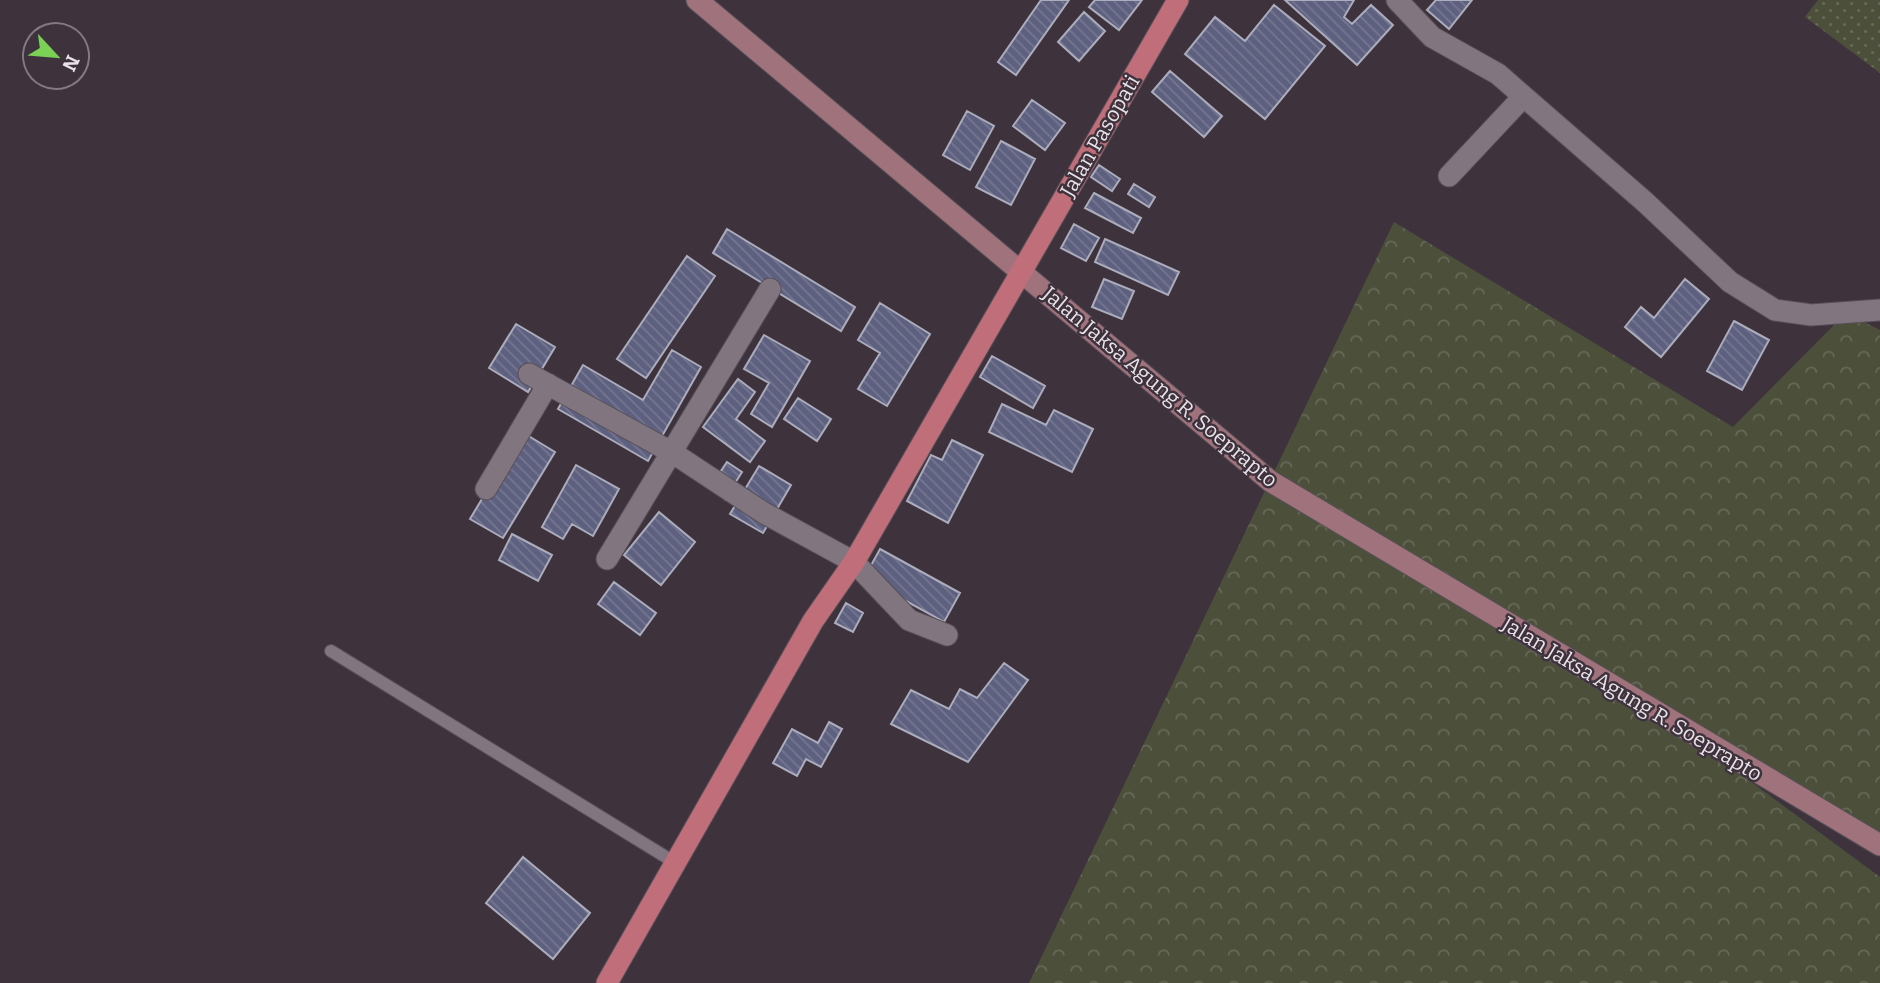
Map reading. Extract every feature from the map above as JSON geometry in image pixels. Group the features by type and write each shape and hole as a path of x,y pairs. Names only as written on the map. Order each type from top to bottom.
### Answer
{"main road":[{"name":"Jalan Pasopati","path":"607,983 813,621 854,562 1178,0"}],"street":[{"name":"Jalan Jaksa Agung R. Soeprapto","path":"697,0 1270,481 1880,845"},
{"path":"1397,0 1432,37 1498,74 1645,202 1730,282 1775,310 1811,315 1880,310"},
{"path":"1450,176 1523,97"},
{"path":"607,559 770,289"},
{"path":"486,489 539,379 673,453 764,513 854,562 909,620 947,635"}],"lane":[{"path":"331,651 674,862"}],"green space":[{"path":"1818,0 1880,0 1880,73 1805,17"},
{"path":"1394,222 1733,427 1846,313 1880,330 1880,832 1716,756 1880,877 1880,983 1029,983"}],"building":[{"path":"1041,0 1069,0 1016,75 998,62"},
{"path":"1095,0 1142,0 1119,30 1089,7"},
{"path":"1285,0 1354,0 1344,17 1352,24 1371,5 1393,25 1357,65"},
{"path":"1436,0 1472,0 1449,29 1427,10"},
{"path":"1274,5 1325,46 1265,119 1185,54 1215,17 1245,41"},
{"path":"1084,12 1105,31 1079,61 1058,42"},
{"path":"1170,71 1222,116 1204,137 1152,92"},
{"path":"1032,100 1065,123 1045,150 1013,126"},
{"path":"967,111 994,126 970,170 943,155"},
{"path":"1001,141 1035,159 1011,205 976,187"},
{"path":"1099,165 1120,179 1112,191 1091,177"},
{"path":"1134,184 1155,197 1149,207 1128,194"},
{"path":"1094,193 1141,218 1133,233 1085,208"},
{"path":"1074,224 1099,238 1086,261 1061,248"},
{"path":"727,229 855,307 841,331 713,253"},
{"path":"1105,239 1179,272 1168,295 1095,262"},
{"path":"687,256 715,276 646,378 617,359"},
{"path":"1104,279 1134,291 1122,319 1092,307"},
{"path":"1685,279 1709,299 1661,357 1625,327 1641,307 1654,318"},
{"path":"880,303 930,334 887,406 858,389 880,353 858,340"},
{"path":"1734,321 1769,340 1742,390 1707,371"},
{"path":"516,324 555,347 528,392 489,368"},
{"path":"764,335 810,361 772,427 751,414 769,383 744,369"},
{"path":"672,350 701,367 648,461 558,409 583,365 643,400"},
{"path":"992,356 1045,386 1033,408 980,377"},
{"path":"738,379 755,392 736,419 765,441 750,462 703,427"},
{"path":"798,398 831,419 817,441 784,419"},
{"path":"1002,404 1046,425 1054,410 1093,429 1072,472 989,432"},
{"path":"522,432 555,452 503,538 470,519"},
{"path":"952,440 983,455 948,523 907,501 931,455 942,460"},
{"path":"727,462 742,472 725,499 719,474"},
{"path":"576,465 619,489 593,536 572,524 563,539 542,527"},
{"path":"759,466 791,485 763,533 730,514"},
{"path":"659,512 695,542 661,585 624,555"},
{"path":"512,534 552,555 538,581 499,560"},
{"path":"880,549 960,593 944,622 864,578"},
{"path":"614,582 656,613 640,635 598,604"},
{"path":"846,603 863,613 853,632 835,623"},
{"path":"1004,663 1028,680 968,762 891,724 911,690 949,709 960,689 977,698"},
{"path":"829,722 842,729 821,767 806,759 797,776 773,763 792,729 818,743"},
{"path":"523,857 590,913 553,959 486,903"}]}
